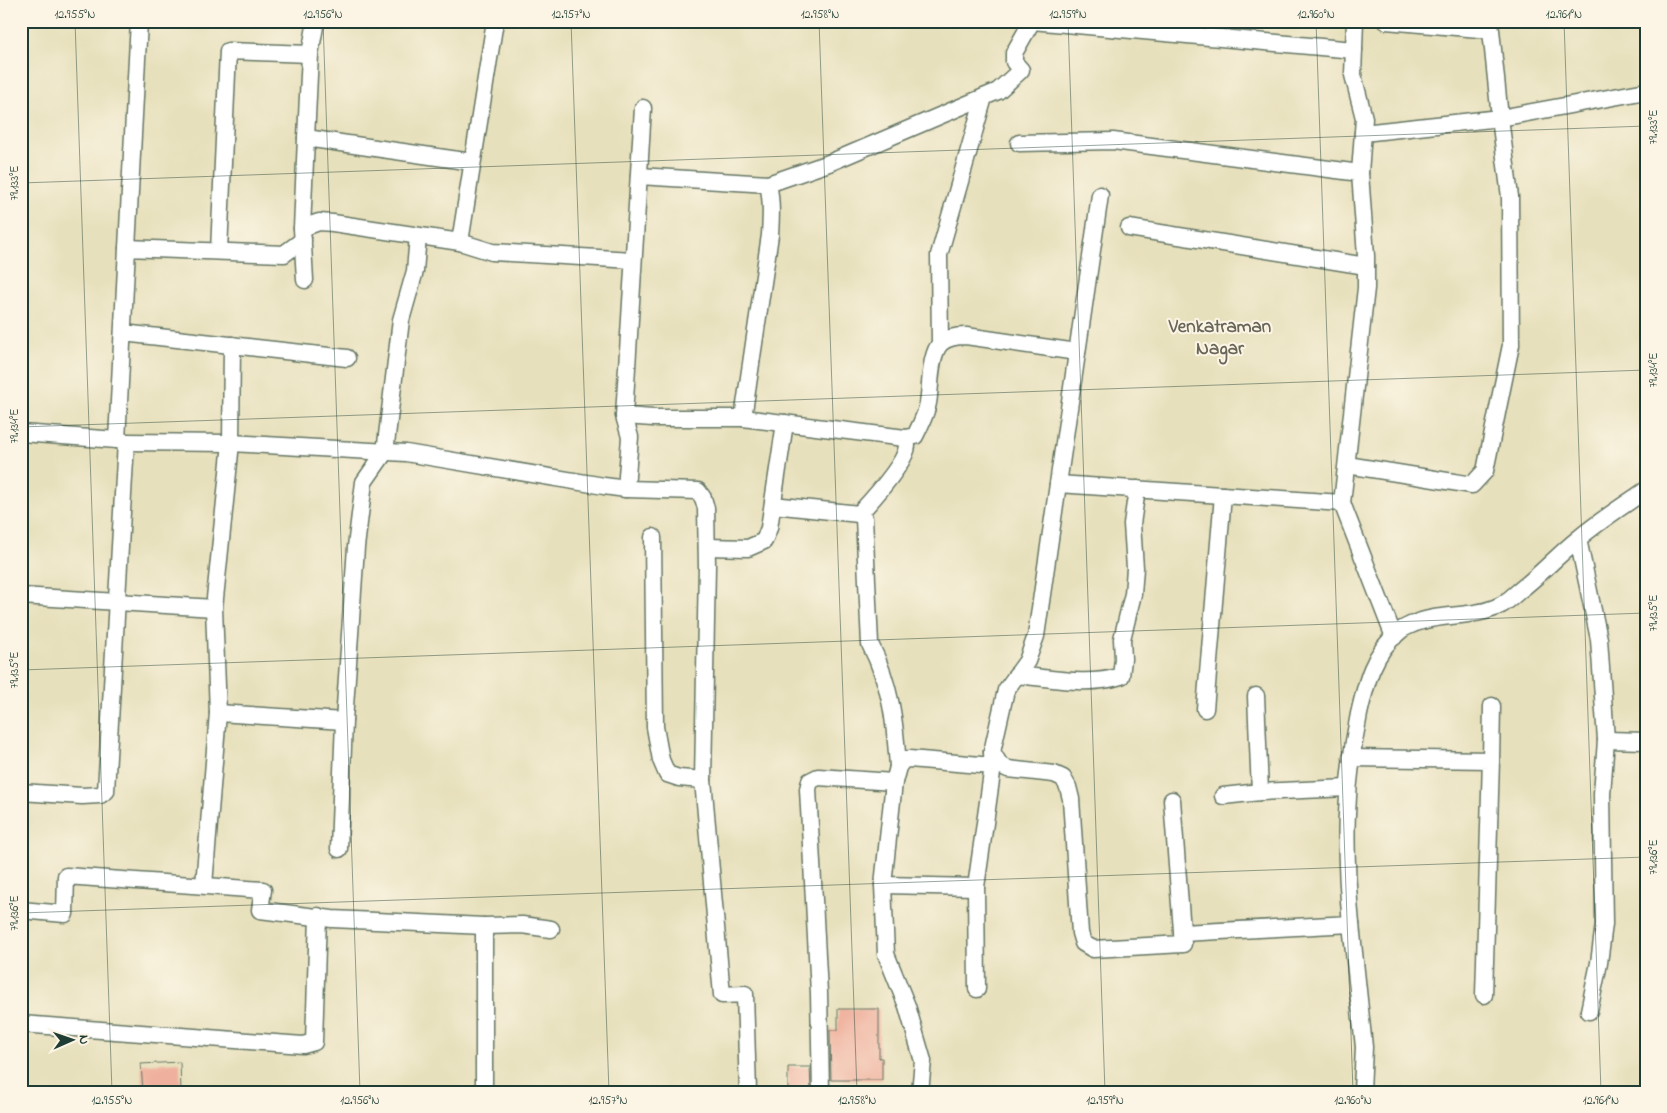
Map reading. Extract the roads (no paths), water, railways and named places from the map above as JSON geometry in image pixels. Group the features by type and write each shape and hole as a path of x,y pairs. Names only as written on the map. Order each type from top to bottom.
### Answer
{"street":[{"path":"21,792 82,796 100,795 106,791 117,602 122,333 138,21"},
{"path":"305,280 302,234 306,138 310,54 316,21"},
{"path":"460,242 495,21"},
{"path":"639,176 768,184 838,160 998,91 1021,70 1014,62 1014,53 1032,21 1354,50"},
{"path":"1355,21 1353,75 1364,118 1360,173 1363,196 1366,288 1342,503 1394,637"},
{"path":"1347,466 1472,485 1484,471 1511,345 1510,197 1491,30 1386,21"},
{"path":"219,251 228,51 310,54"},
{"path":"1363,134 1500,118 1646,91"},
{"path":"624,416 653,418 743,418 905,438 914,436 928,405 934,355 940,344 939,255 984,97"},
{"path":"626,489 630,438 624,416 643,108"},
{"path":"306,138 472,162"},
{"path":"1019,143 1113,141 1360,173"},
{"path":"743,418 770,235 772,210 768,184"},
{"path":"976,989 976,887 993,759 1006,690 1027,661 1036,636 1100,195"},
{"path":"127,248 284,254 302,234 319,222 460,242 492,252 633,260"},
{"path":"1129,228 1366,266"},
{"path":"339,849 344,721 356,547 364,482 385,452 401,320 415,271 418,236"},
{"path":"122,333 347,358"},
{"path":"940,344 952,337 966,336 1077,352"},
{"path":"204,885 218,712 214,608 231,443 232,346"},
{"path":"707,547 748,548 764,541 769,528 773,505 784,423"},
{"path":"21,433 121,441 231,443 406,453 626,489 698,491 706,508 707,547 703,780 722,995 745,994 748,1092"},
{"path":"859,514 888,481 904,455 907,446 905,438"},
{"path":"1058,484 1342,503"},
{"path":"1016,675 1088,682 1121,676 1123,659 1122,639 1133,594 1135,568 1132,524 1137,489"},
{"path":"1362,1092 1364,1047 1345,847 1353,742 1366,683 1373,664 1384,646 1400,630 1423,620 1480,612 1502,605 1538,577 1578,539 1646,490"},
{"path":"1205,709 1223,495"},
{"path":"773,505 859,514 864,518 870,644 880,663 889,691 896,733 896,774 883,884 886,954 907,1006 923,1061 920,1092"},
{"path":"653,537 655,727 658,746 667,774 679,778 703,780"},
{"path":"1578,539 1599,640 1606,740 1602,794 1604,924 1599,963 1589,1012"},
{"path":"21,596 214,608"},
{"path":"1256,696 1260,792"},
{"path":"1484,995 1492,706"},
{"path":"218,712 344,721"},
{"path":"1606,740 1646,741"},
{"path":"1351,758 1491,760"},
{"path":"896,774 902,760 993,759 1008,769 1054,774 1063,778 1068,786 1071,799 1080,933 1083,944 1092,950 1183,944 1172,800"},
{"path":"821,1092 819,993 808,789 810,781 818,777 896,774"},
{"path":"1223,796 1260,792 1348,788"},
{"path":"21,910 65,914 66,876 263,890 260,910 332,919 484,926 522,925 551,930"},
{"path":"883,884 976,887"},
{"path":"21,1024 303,1045 314,1042 318,916"},
{"path":"1182,933 1351,924"},
{"path":"484,926 484,1092"}],"district":[{"name":"Venkatraman Nagar","path":"1220,338"}]}
